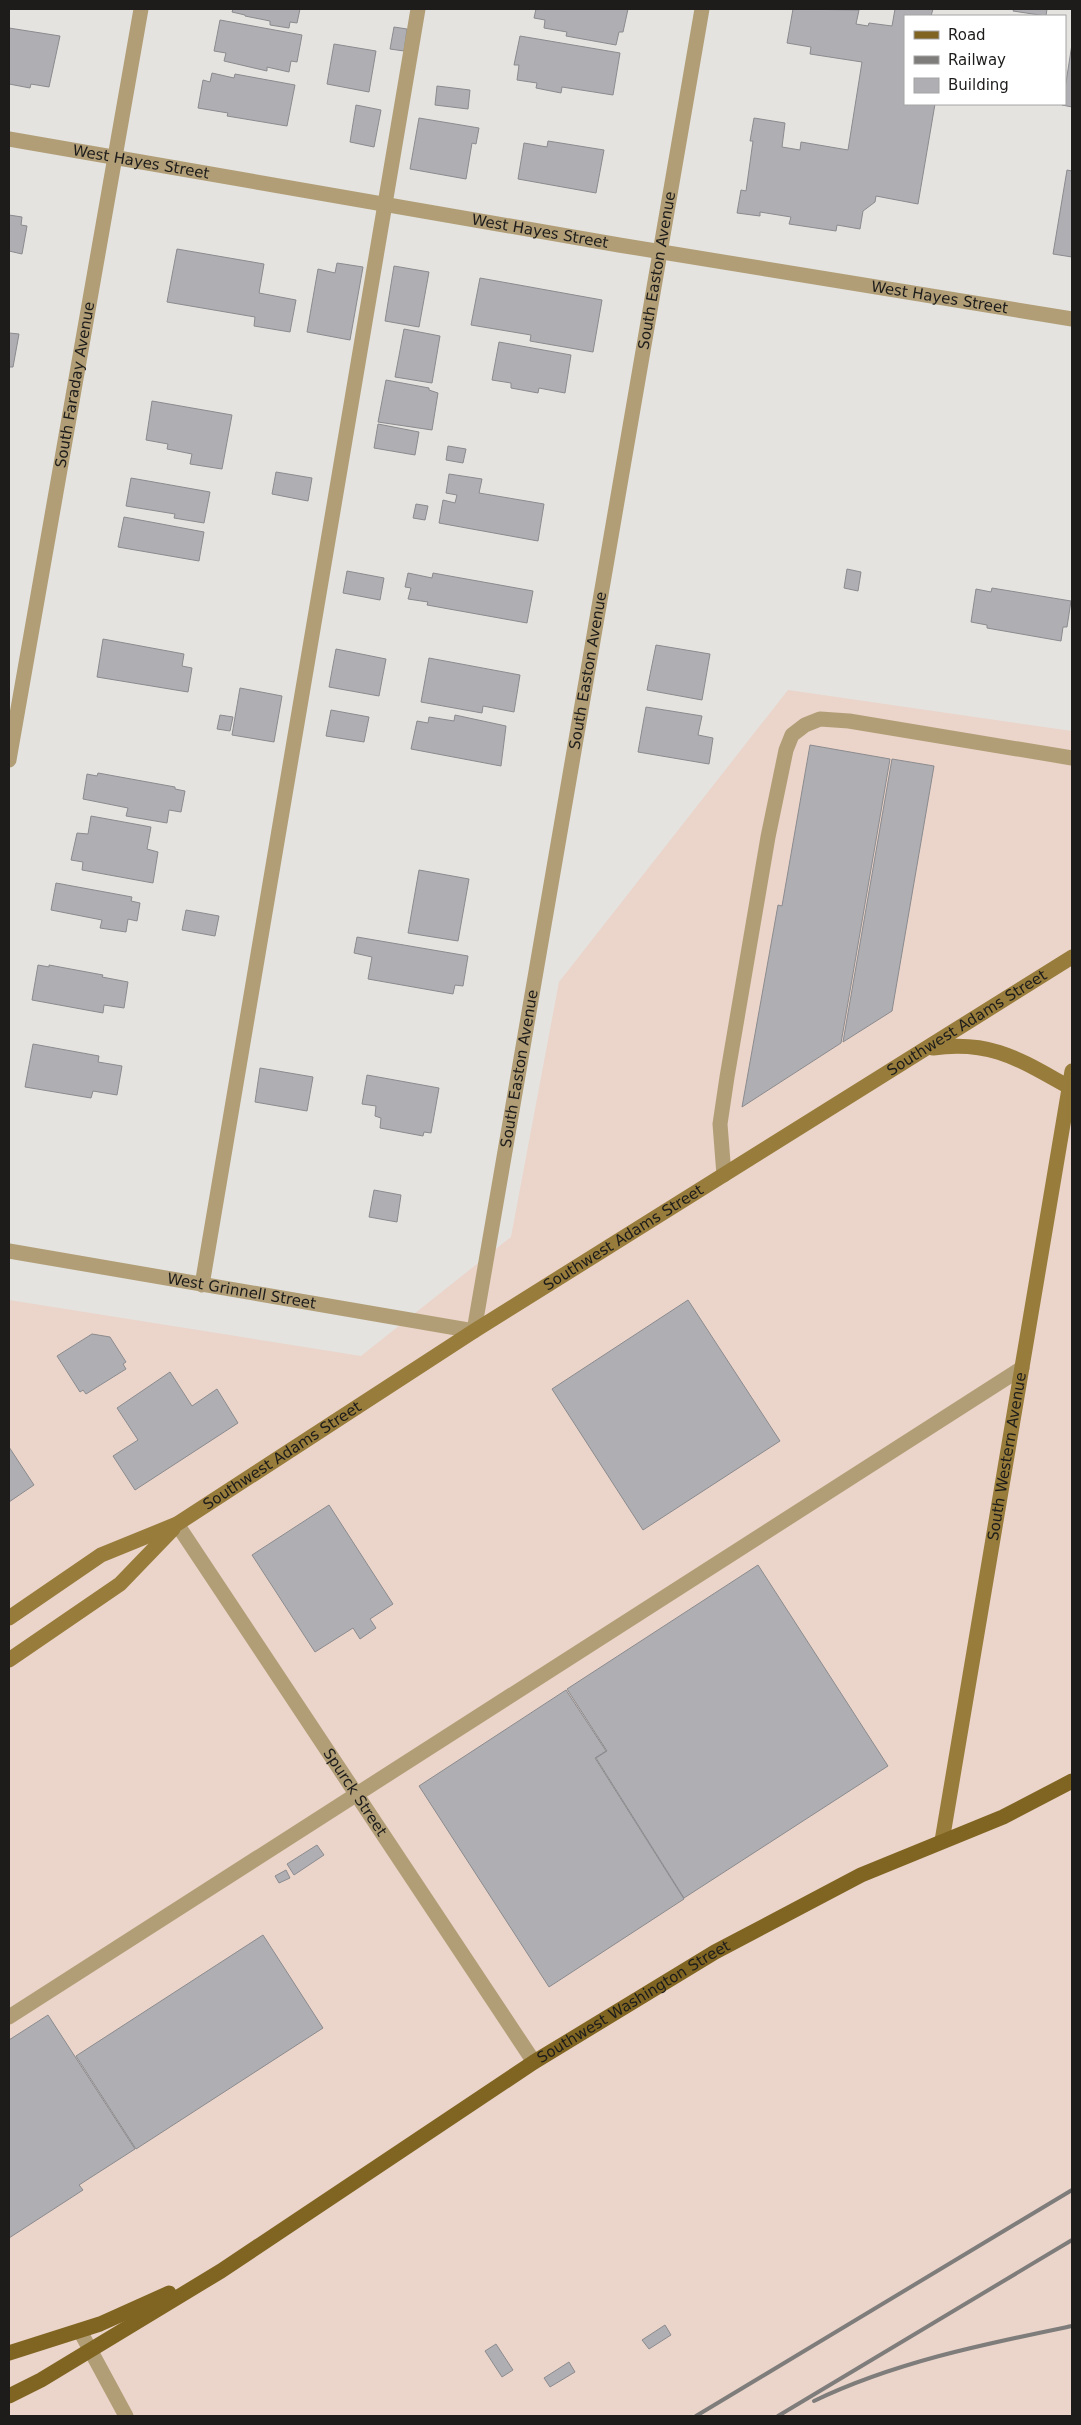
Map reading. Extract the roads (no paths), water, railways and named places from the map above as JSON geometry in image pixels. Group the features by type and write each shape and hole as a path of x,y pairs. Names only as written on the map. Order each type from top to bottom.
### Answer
{"main road":[{"name":"Southwest Adams Street","path":"9,1618 101,1555 177,1524 474,1331 1072,957"},
{"path":"926,1049 956,1045 981,1047 1011,1056 1070,1087"},
{"name":"South Western Avenue","path":"942,1841 1072,1071"},
{"name":"Southwest Adams Street","path":"9,1660 120,1584 177,1524"},
{"name":"Southwest Washington Street","path":"9,2396 42,2380 221,2271 534,2062 715,1952 861,1875 1003,1817 1072,1781"},
{"name":"Southwest Washington Street","path":"9,2353 80,2331 221,2271"}],"street":[{"name":"South Faraday Avenue","path":"9,760 141,9"},
{"path":"202,1285 418,9"},
{"name":"South Easton Avenue","path":"474,1331 702,9"},
{"name":"West Hayes Street","path":"9,140 1072,319"},
{"path":"724,1175 720,1124 727,1077 768,837 786,750 792,735 805,725 820,719 849,721 1072,758"},
{"name":"West Grinnell Street","path":"9,1252 474,1331"},
{"path":"9,2017 1022,1368"},
{"name":"Spurck Street","path":"177,1524 534,2062"},
{"path":"80,2331 92,2350 126,2416"}],"railway":[{"path":"696,2416 1072,2190"},
{"path":"778,2416 1072,2240"},
{"path":"814,2401 876,2375 908,2365 973,2347 1072,2326"}]}
